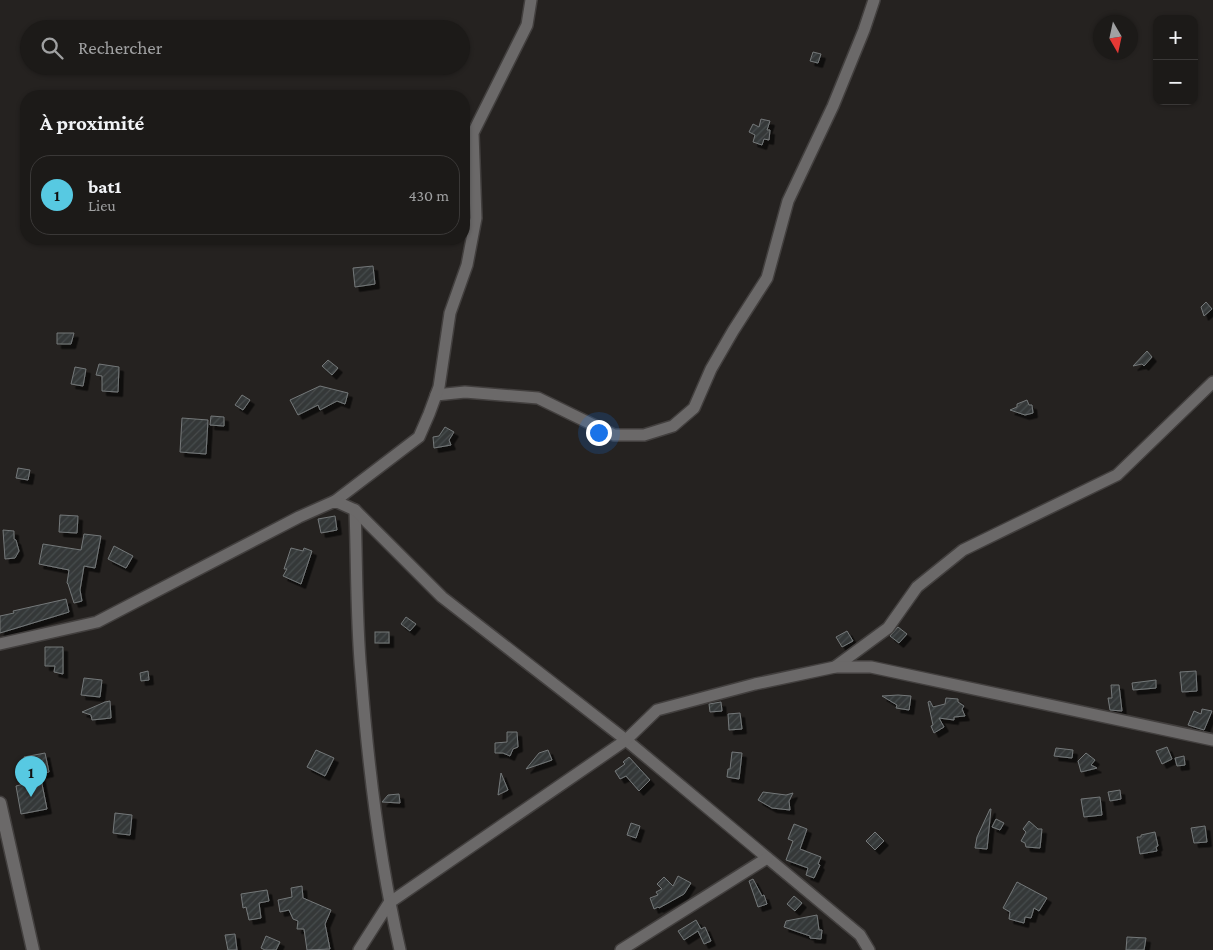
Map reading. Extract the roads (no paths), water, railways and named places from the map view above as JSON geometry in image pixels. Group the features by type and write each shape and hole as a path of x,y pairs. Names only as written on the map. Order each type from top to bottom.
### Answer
{"street":[{"path":"0,644 97,622 299,517 335,501 419,437 439,387 450,313 468,266 476,218 474,133 527,25 531,0"},
{"path":"436,396 465,392 538,398 614,435 644,434 673,426 694,408 716,362 767,278 788,201 833,106 874,0"},
{"path":"835,667 888,628 917,587 964,550 1117,475 1213,382"},
{"path":"335,501 355,510 442,597 626,740 860,935 865,948"},
{"path":"355,510 360,672 376,814 389,903 400,950"},
{"path":"359,950 389,903 626,740 657,710 755,684 835,667 872,667 1213,740"},
{"path":"0,804 33,950"},
{"path":"621,950 767,858"}],"place":[{"name":"bat1","path":"31,797"}]}
